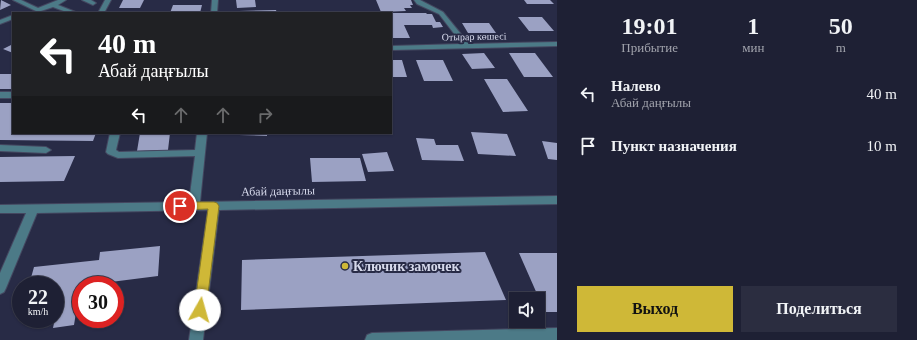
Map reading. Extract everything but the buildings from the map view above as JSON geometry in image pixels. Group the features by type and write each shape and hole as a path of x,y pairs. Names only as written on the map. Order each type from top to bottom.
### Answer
{"street":[{"path":"16,0 38,10 63,0"},
{"path":"86,0 93,3"},
{"path":"102,12 108,0"},
{"path":"214,12 215,0"},
{"path":"418,0 419,3 441,13 467,46"},
{"path":"53,5 72,12"},
{"path":"24,12 33,8"},
{"path":"0,22 12,17"},
{"name":"Отырар көшесі","path":"392,48 557,44"},
{"path":"0,95 12,95"},
{"path":"116,134 111,152 118,155 200,153"},
{"path":"194,206 202,134"},
{"path":"0,148 46,150"},
{"name":"Абай даңғылы","path":"0,209 557,200"},
{"path":"196,340 214,206"},
{"path":"0,288 33,208"},
{"path":"372,340 557,335"}],"place":[{"name":"Ключик замочек","path":"345,266"}],"route":[{"path":"180,206 214,206 200,310"}]}
